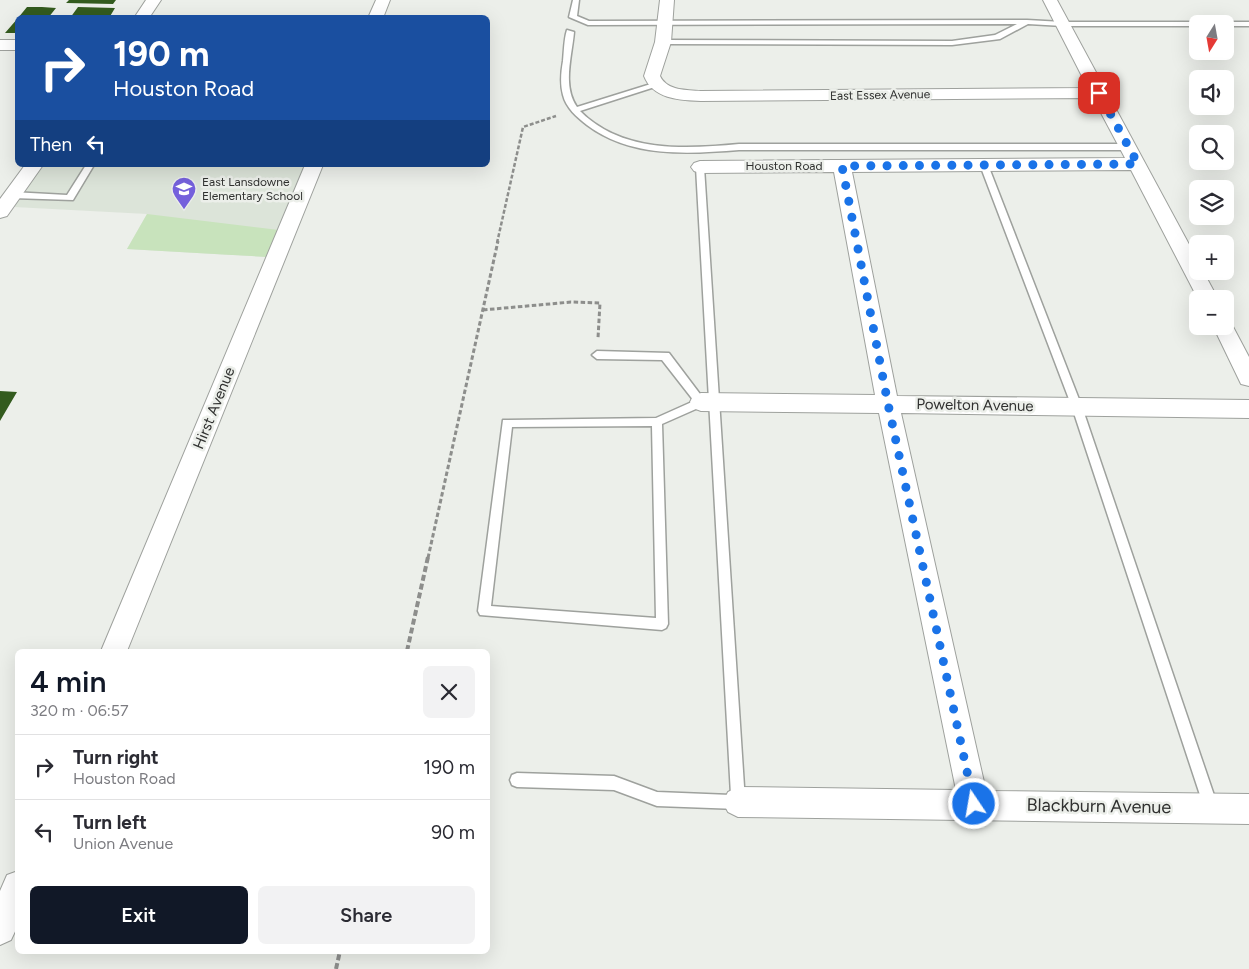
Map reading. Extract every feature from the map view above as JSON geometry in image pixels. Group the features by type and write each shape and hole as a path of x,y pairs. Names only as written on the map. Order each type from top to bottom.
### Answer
{"street":[{"path":"143,15 154,0"},
{"path":"376,15 383,0"},
{"path":"659,87 653,81 653,69 663,42 666,0"},
{"path":"1050,0 1203,290"},
{"path":"0,45 15,45"},
{"name":"East Essex Avenue","path":"659,87 681,94 701,96 1099,93"},
{"name":"Houston Road","path":"700,167 1138,164"},
{"path":"842,166 888,404 974,804"},
{"path":"0,212 33,167"},
{"name":"Hirst Avenue","path":"115,649 313,167"},
{"path":"1228,335 1249,378"},
{"name":"Powelton Avenue","path":"708,402 1249,409"},
{"name":"Blackburn Avenue","path":"738,802 1249,809"},
{"path":"0,929 15,893"}],"lane":[{"path":"576,0 573,17 588,23 1026,22 1063,24 1189,24"},
{"path":"663,42 952,43 997,37 1026,22"},
{"path":"1234,24 1249,24"},
{"path":"570,32 565,89 570,104 593,127 622,140 648,148 682,151 739,147 1129,147"},
{"path":"575,110 659,87"},
{"path":"984,165 1077,407 1212,808"},
{"path":"12,195 70,198 89,167"},
{"path":"517,780 614,783 657,799 738,802 708,402 700,167"},
{"path":"597,354 665,356 708,402"},
{"path":"657,422 662,624 484,611 507,423 657,422 708,402"}],"path":[{"path":"407,649 523,127 575,110"},
{"path":"483,310 571,302 600,303 597,354"},
{"path":"336,969 339,954"}],"shaded area":[{"name":"East Lansdowne Elementary School","path":"42,167 306,167 267,257 127,249 147,214 14,207"}],"green space":[{"path":"147,214 279,230 267,257 127,249"}],"building":[{"path":"69,0 116,0 113,4 66,3"},
{"path":"27,7 56,8 50,15 20,15"},
{"path":"78,7 115,8 111,15 72,15"},
{"path":"15,21 15,33 5,33"},
{"path":"0,391 17,392 0,421"}],"place":[{"name":"East Lansdowne Elementary School","path":"184,210"}],"route":[{"path":"974,804 888,404 842,166 1138,164 1099,93"}]}
